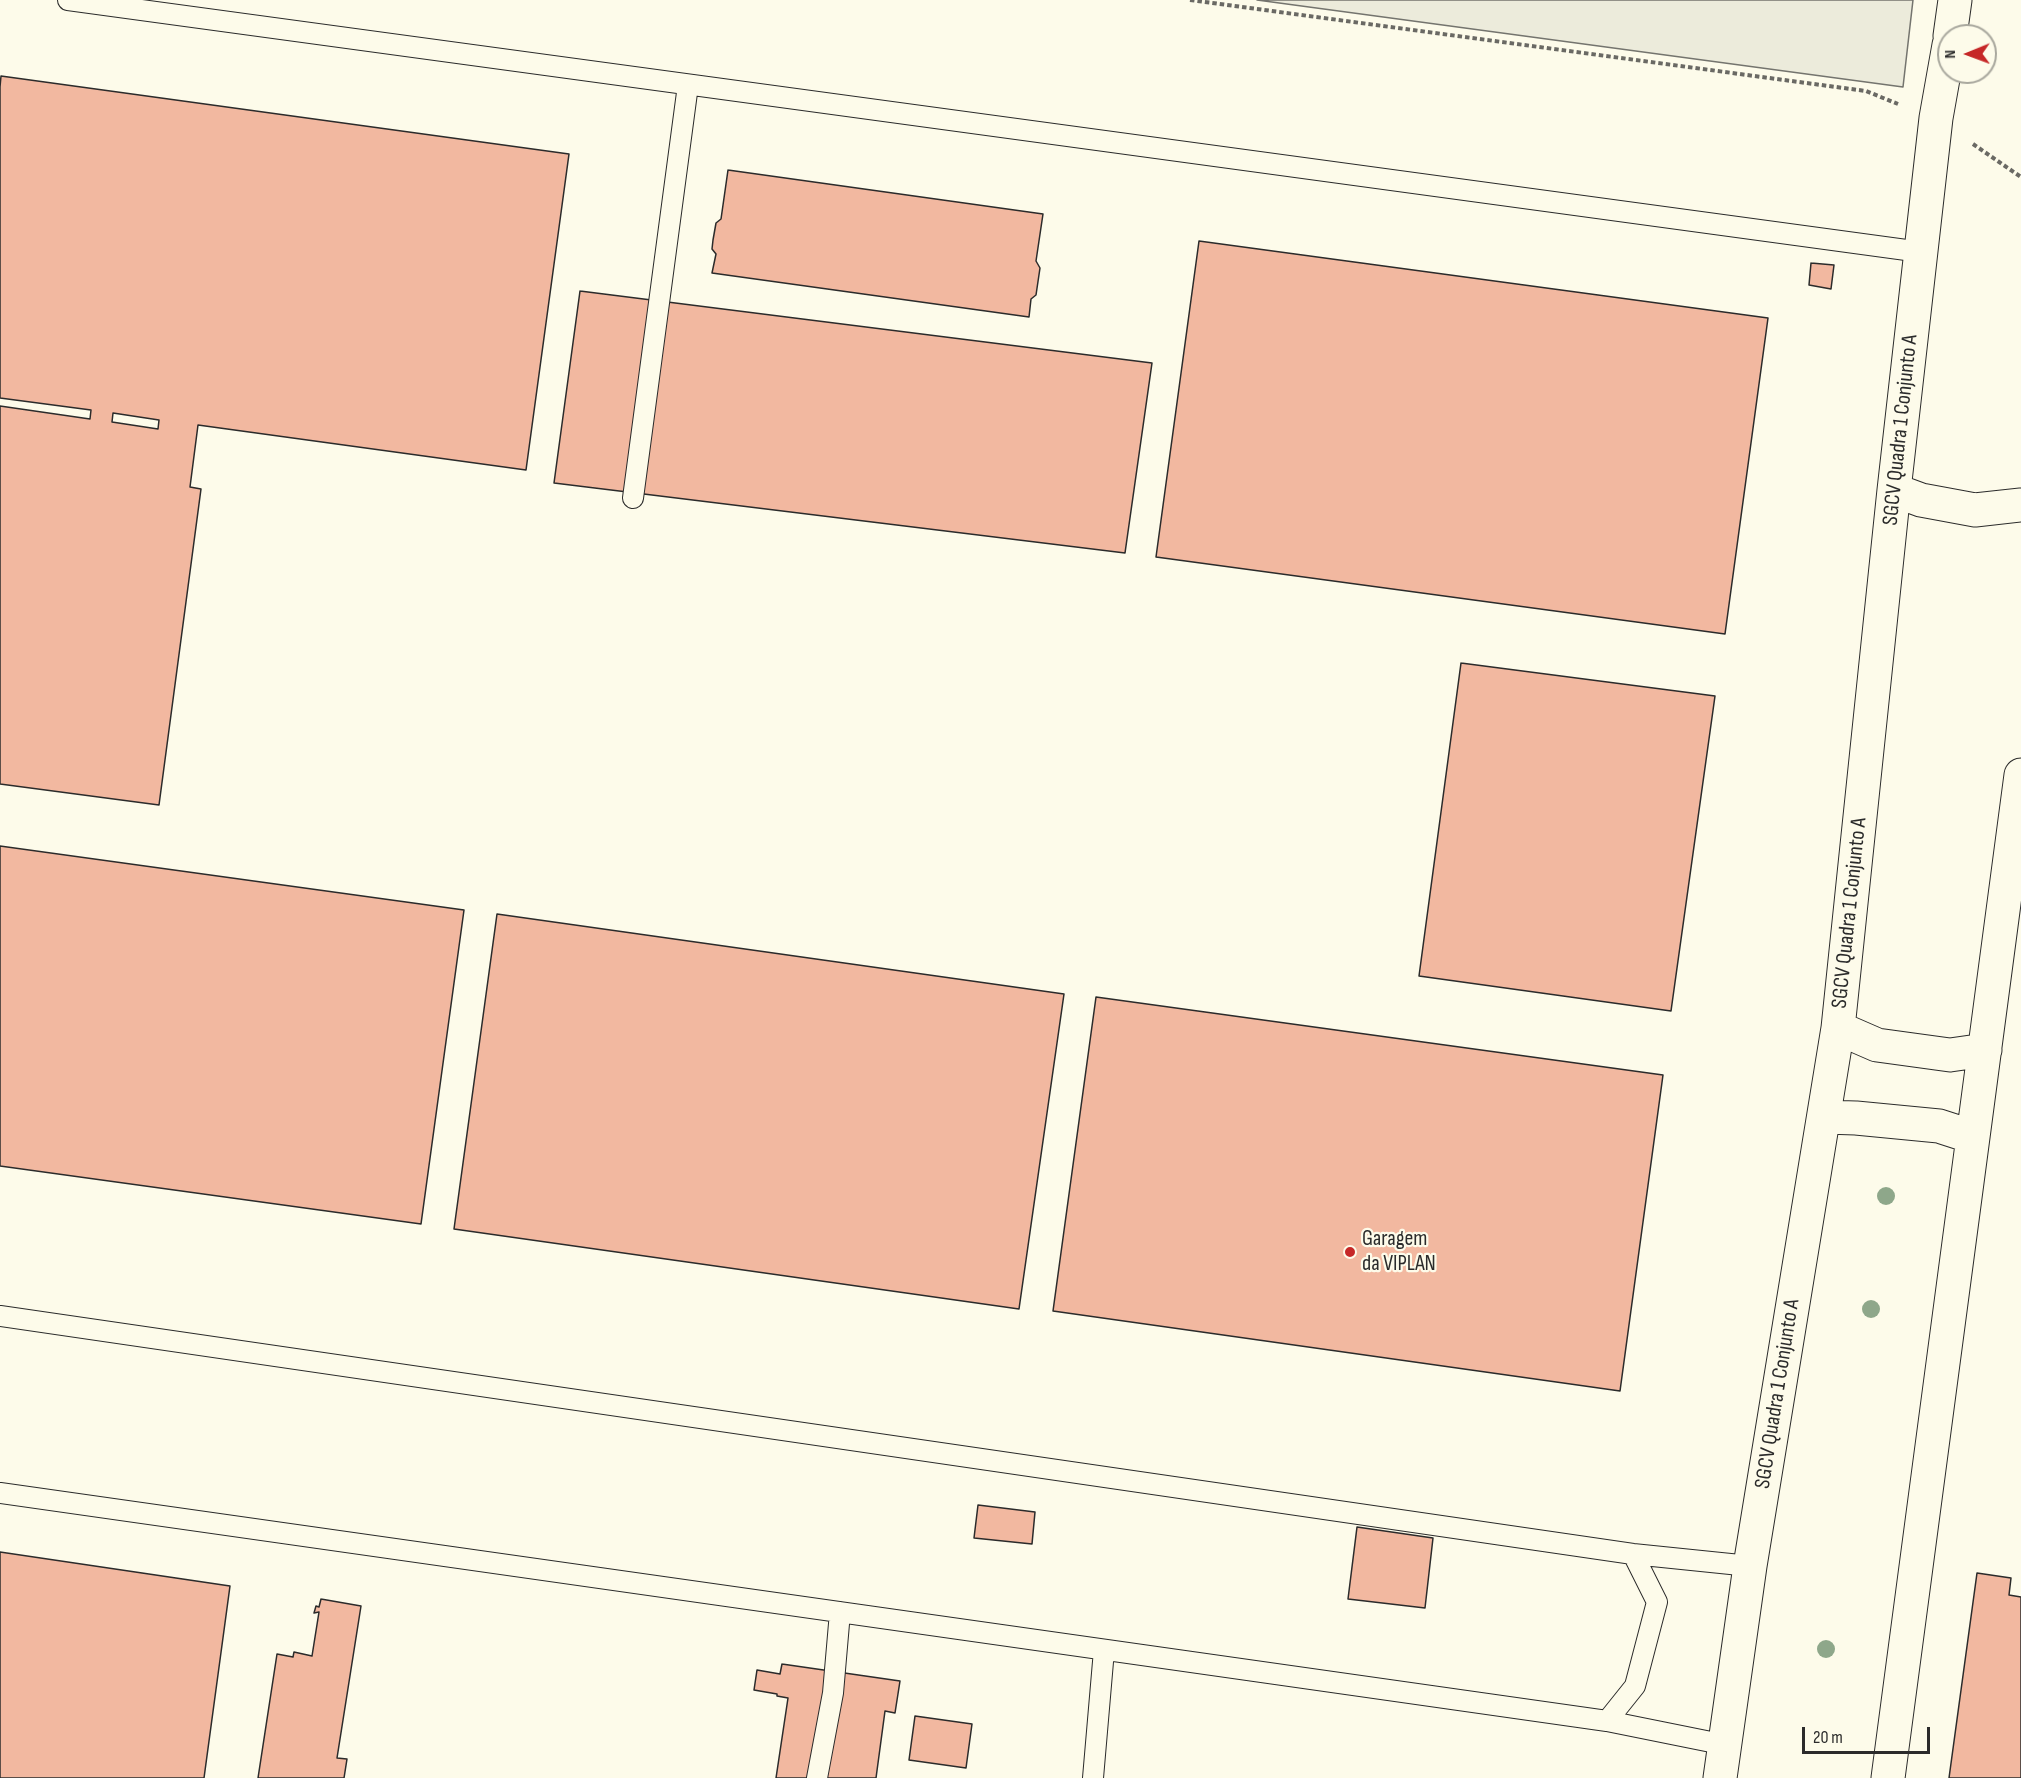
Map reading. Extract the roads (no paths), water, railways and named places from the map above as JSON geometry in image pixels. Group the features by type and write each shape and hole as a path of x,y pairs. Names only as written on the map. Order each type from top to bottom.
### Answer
{"street":[{"path":"1952,24 1955,0"},
{"name":"SGCV Quadra 1 Conjunto A","path":"1720,1778 1750,1566 1838,1028 1894,490 1936,118 1942,84"},
{"path":"1894,490 1921,500 1975,510 2021,506"},
{"path":"1888,1778 2021,775"},
{"path":"1838,1028 1876,1045 1950,1055 1985,1050"},
{"path":"1824,1117 1939,1126 1973,1137"}],"lane":[{"path":"68,0 1921,252"},
{"path":"633,498 688,85"},
{"path":"0,1316 1633,1554 1750,1566"},
{"path":"0,1493 1606,1721 1726,1745"},
{"path":"1606,1721 1635,1686 1657,1602 1633,1554"},
{"path":"817,1778 833,1693 840,1612"},
{"path":"1092,1778 1104,1650"}],"place":[{"name":"Garagem da VIPLAN","path":"1350,1252"}]}
